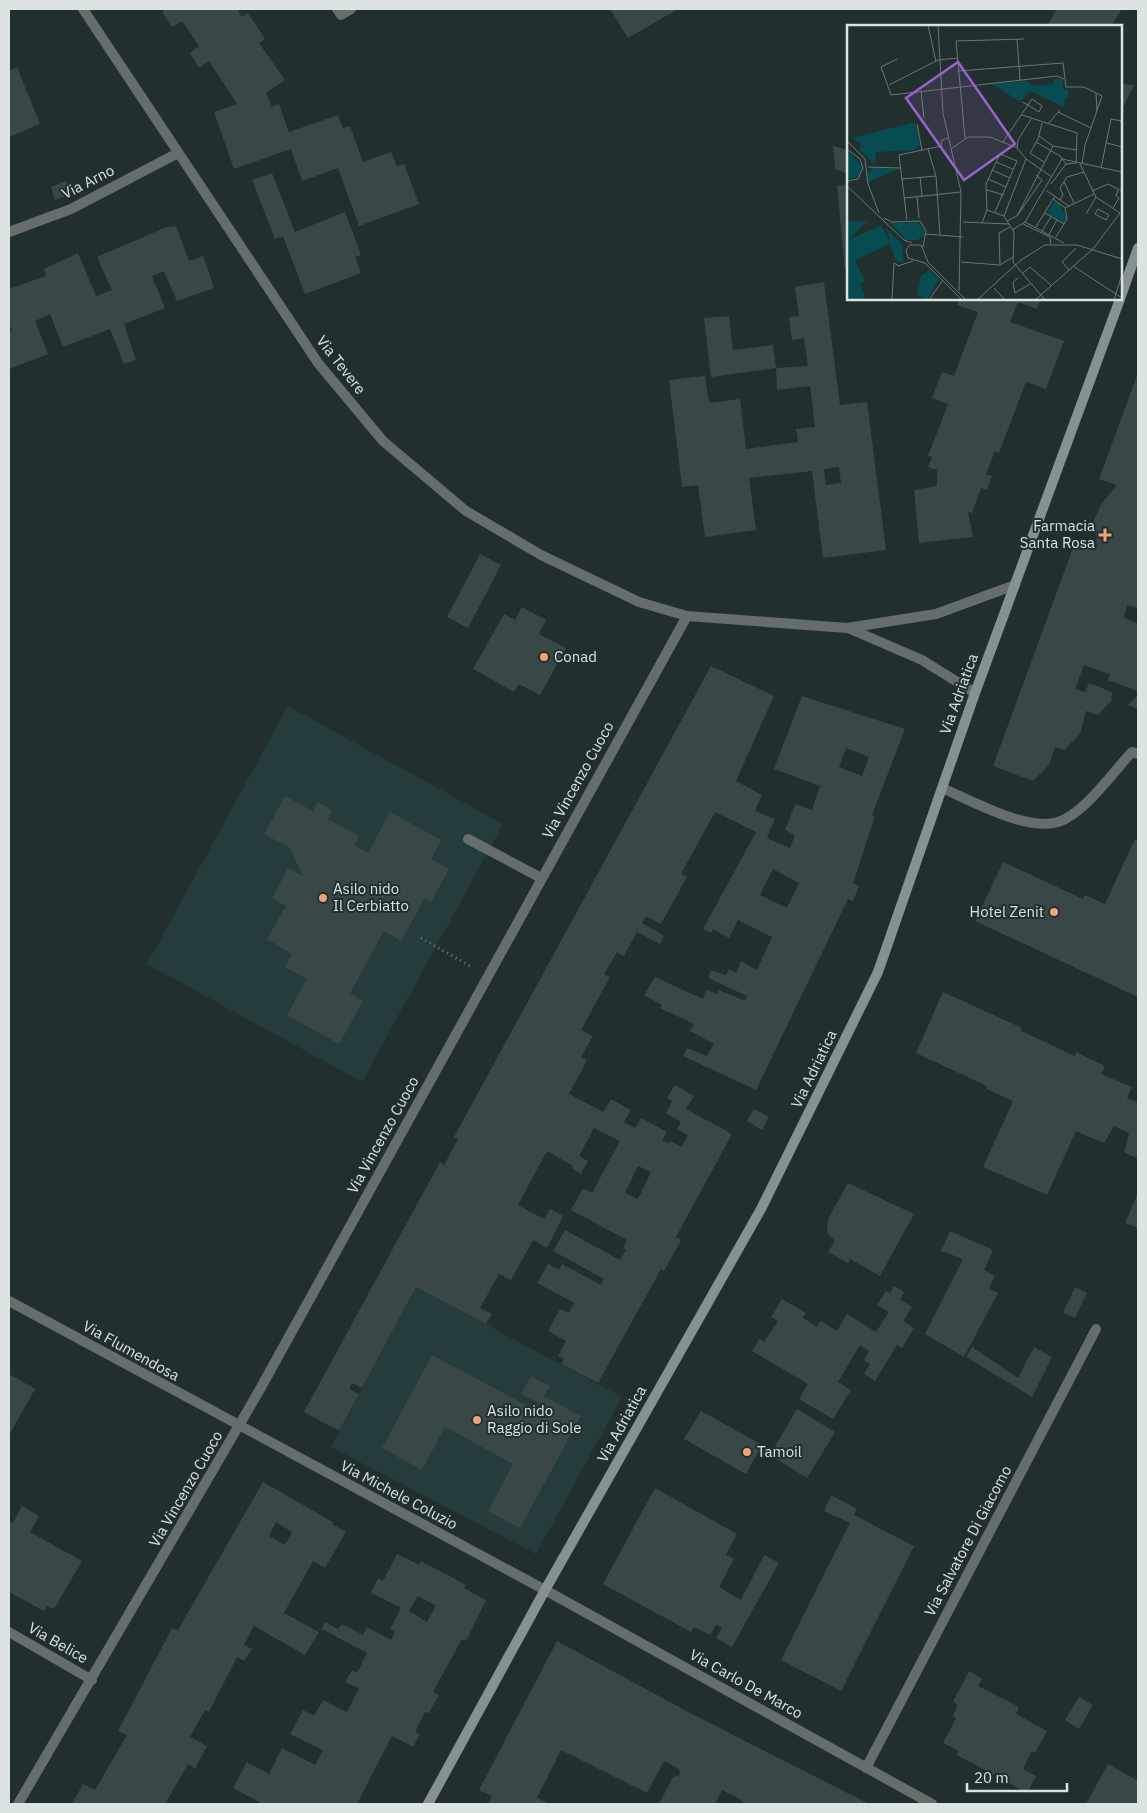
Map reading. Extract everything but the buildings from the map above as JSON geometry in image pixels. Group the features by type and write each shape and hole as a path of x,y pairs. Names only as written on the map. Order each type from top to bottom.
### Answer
{"street":[{"name":"Via Tevere","path":"83,9 318,364 383,441 466,511 541,555 639,602 687,616"},
{"path":"337,9 341,15 351,9"},
{"name":"Via Arno","path":"9,232 71,209 178,153"},
{"name":"Via Adriatica","path":"1122,292 1138,248"},
{"name":"Via Adriatica","path":"428,1804 545,1590 761,1209 878,972 975,693 1119,300"},
{"path":"687,616 847,628 936,614 1015,585"},
{"name":"Via Vincenzo Cuoco","path":"18,1804 239,1426 687,616"},
{"path":"847,628 922,660 975,693"},
{"path":"942,788 1014,819 1037,823 1057,822 1079,810 1132,752 1138,754"},
{"path":"468,839 541,878"},
{"name":"Via Flumendosa","path":"9,1301 239,1426"},
{"name":"Via Salvatore Di Giacomo","path":"866,1768 1096,1329"},
{"name":"Via Michele Coluzio","path":"239,1426 545,1590"},
{"name":"Via Carlo De Marco","path":"545,1590 932,1804"},
{"name":"Via Belice","path":"9,1632 92,1680"}],"path":[{"path":"421,938 488,976"}],"shaded area":[{"name":"Asilo nido Il Cerbiatto","path":"288,706 503,824 362,1082 147,964"},
{"name":"Asilo nido Raggio di Sole","path":"416,1287 622,1397 536,1554 331,1447"}],"place":[{"name":"Farmacia Santa Rosa","path":"1105,535"},
{"name":"Conad","path":"544,657"},
{"name":"Asilo nido Il Cerbiatto","path":"323,898"},
{"name":"Hotel Zenit","path":"1054,912"},
{"name":"Asilo nido Raggio di Sole","path":"477,1420"},
{"name":"Tamoil","path":"747,1452"}]}
